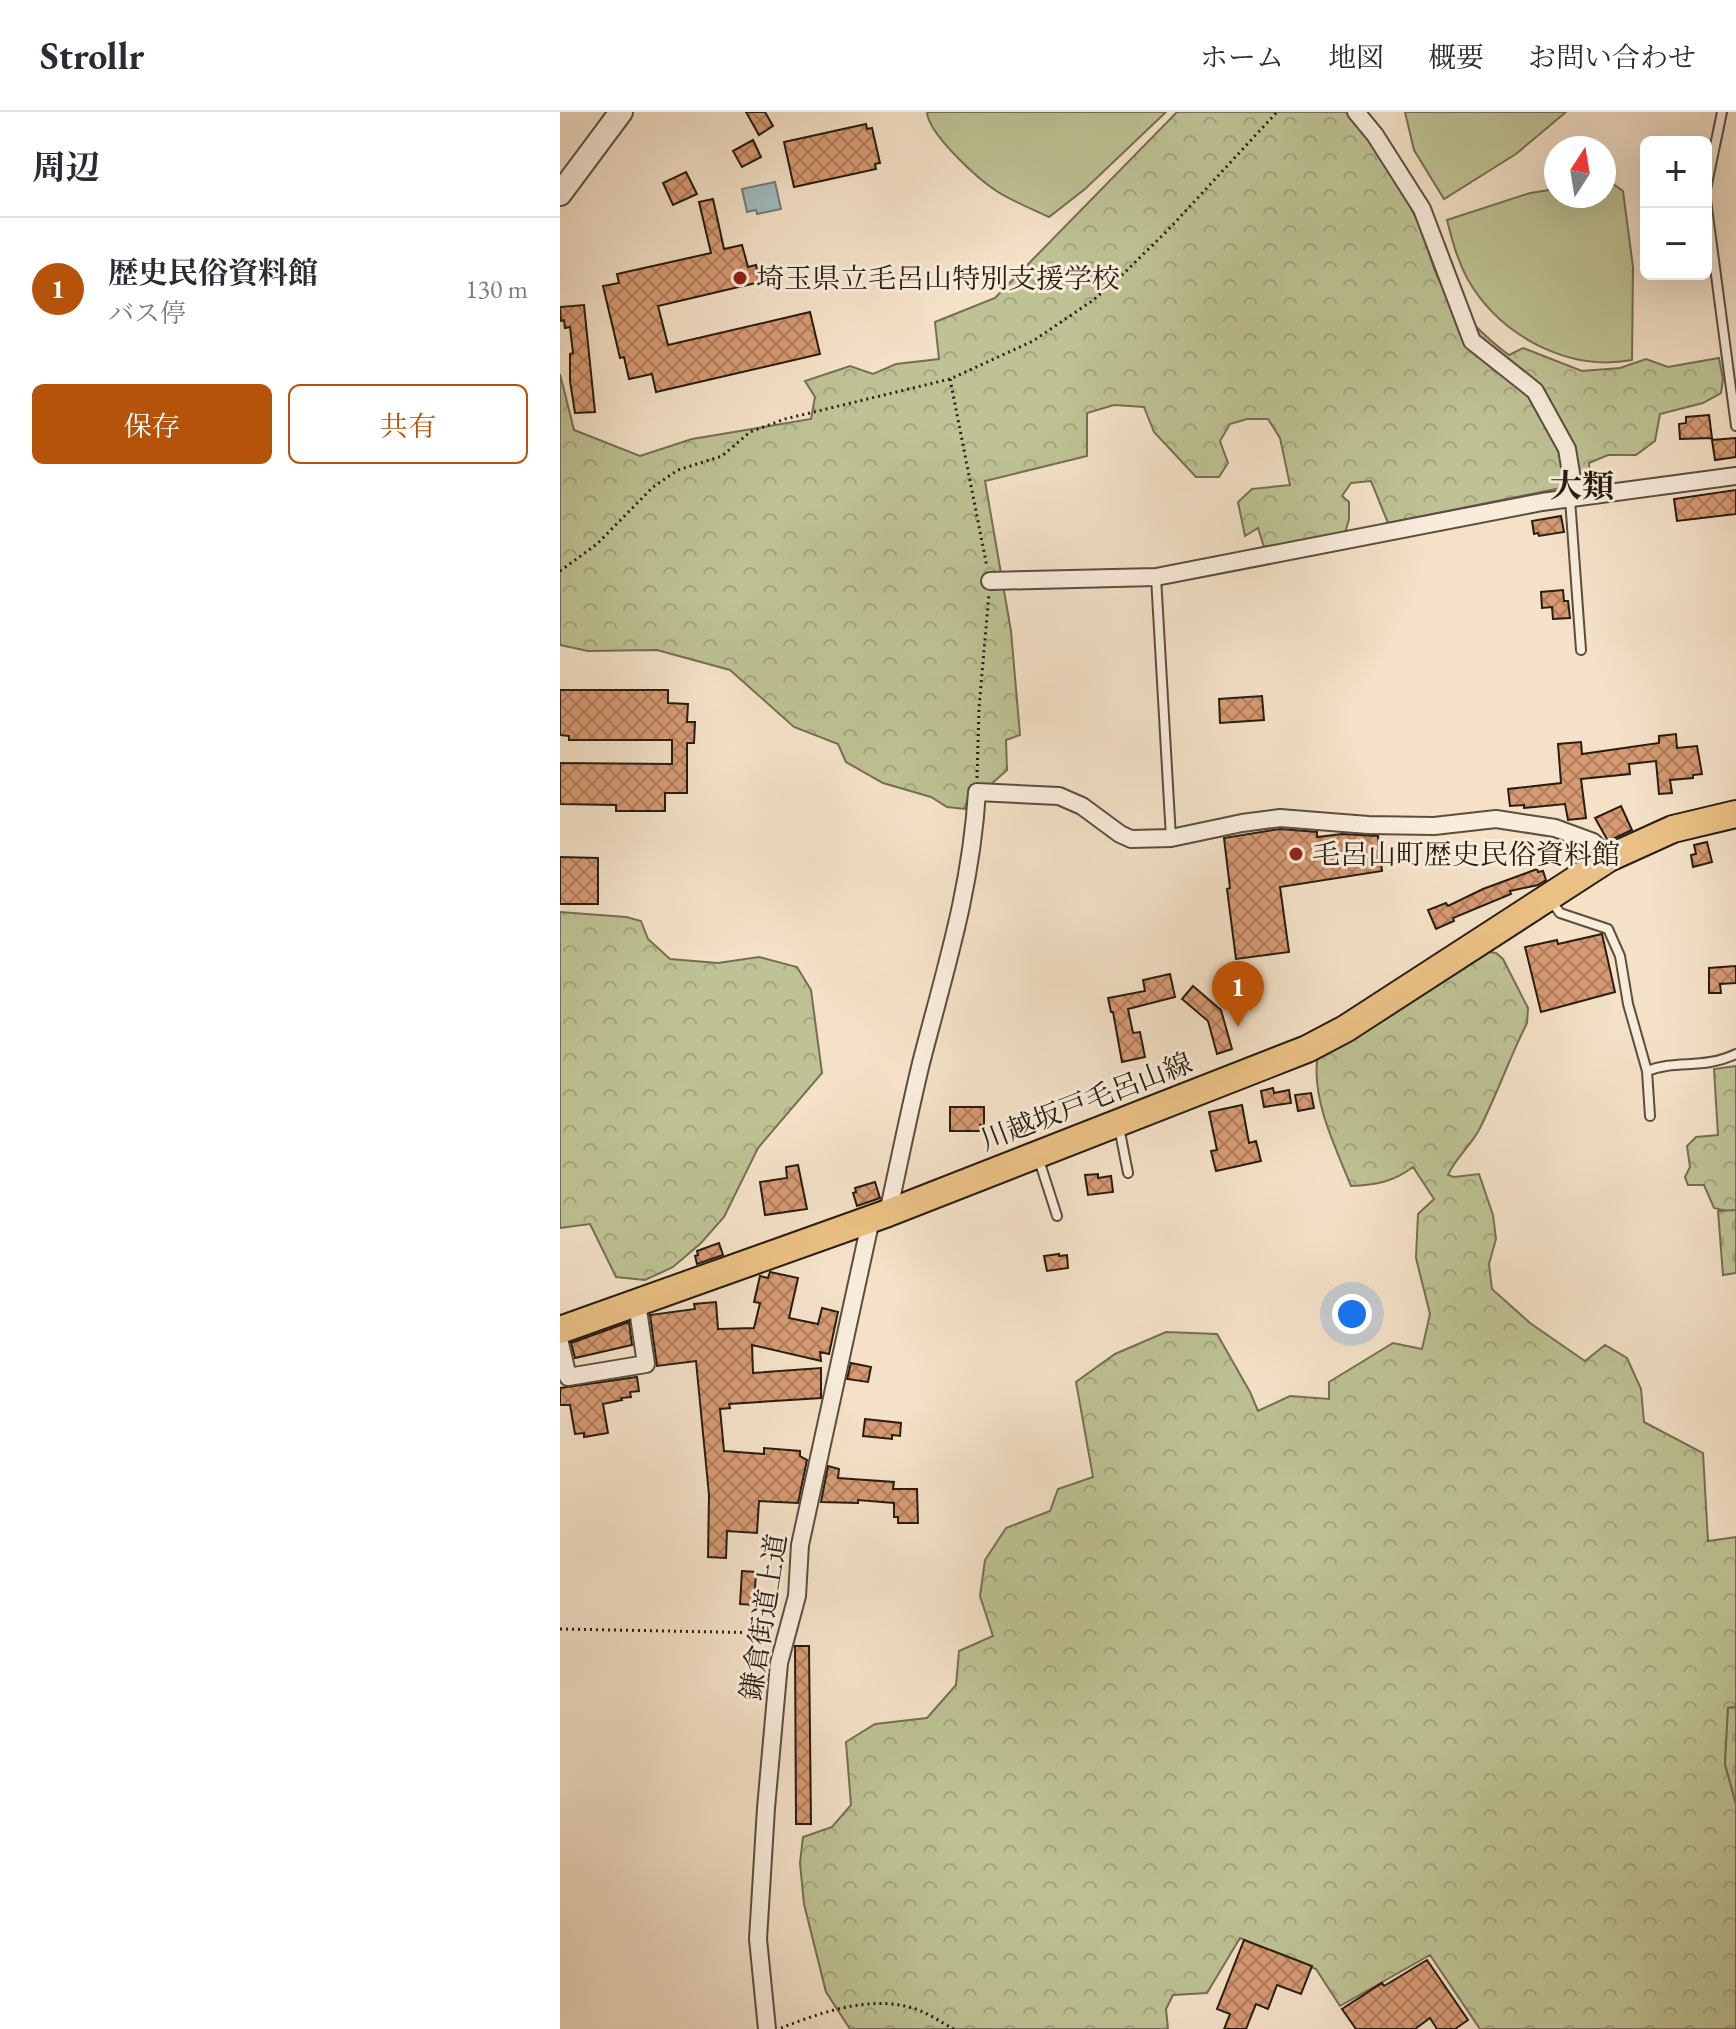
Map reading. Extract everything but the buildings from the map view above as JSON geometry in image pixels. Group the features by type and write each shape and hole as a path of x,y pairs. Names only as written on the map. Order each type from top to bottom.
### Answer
{"main road":[{"name":"川越坂戸毛呂山線","path":"560,1330 879,1216 1307,1049 1345,1029 1609,858 1673,829 1736,814"}],"street":[{"path":"560,194 621,112"},
{"path":"1356,112 1375,135 1422,209 1472,341 1535,391 1567,449 1572,497"},
{"path":"990,581 1156,577 1572,497 1736,476"},
{"name":"鎌倉街道上道","path":"767,2029 758,1939 779,1663 797,1596 800,1545 879,1216 960,919 974,844 977,792 1059,796 1082,806 1131,839 1171,838"},
{"path":"1171,838 1280,818 1368,825 1434,826 1496,819 1555,828 1593,842 1609,858"},
{"path":"560,1343 568,1377 646,1364 637,1303"}],"lane":[{"path":"1712,160 1722,112"},
{"path":"1707,208 1736,426"},
{"path":"1572,497 1581,650"},
{"path":"1156,577 1171,838"},
{"path":"1549,897 1560,913 1608,929 1620,956 1628,1004 1647,1071 1650,1116"},
{"path":"1647,1071 1664,1064 1687,1066 1736,1054"},
{"path":"1118,1123 1128,1173"},
{"path":"1037,1155 1057,1216"}],"path":[{"path":"560,571 597,544 653,487 678,470 722,456 750,432 785,419 950,379 1033,341 1092,301 1121,276 1277,112"},
{"path":"560,1629 787,1633"},
{"path":"777,2029 823,2012 889,2004 911,2007 954,2029"}],"green space":[{"path":"927,112 1166,112 1085,189 1049,217 1004,196 979,178 945,144"},
{"path":"1177,112 1346,112 1368,137 1396,181 1420,226 1435,270 1447,293 1491,341 1509,355 1523,348 1582,371 1620,368 1646,359 1668,367 1719,358 1723,379 1721,393 1703,403 1660,414 1655,441 1636,455 1608,455 1589,463 1590,482 1388,523 1371,481 1351,483 1342,496 1349,502 1345,533 1264,547 1258,528 1245,536 1238,502 1252,489 1290,485 1280,438 1268,419 1247,419 1230,424 1220,441 1228,463 1219,477 1196,477 1154,432 1144,407 1114,405 1087,413 1087,456 985,481 1011,631 1020,735 1006,740 1007,770 990,785 971,785 965,809 947,807 931,797 883,783 846,762 838,744 794,727 730,670 657,650 588,651 560,645 560,374 574,430 640,456 692,439 811,419 815,397 805,381 850,366 873,374 896,364 939,359 935,322 995,298"},
{"path":"1405,112 1566,112 1516,154 1444,199 1414,150"},
{"path":"1616,186 1623,191 1633,267 1632,360 1583,360 1537,345 1497,317 1467,278 1447,220 1544,191 1544,208 1616,208"},
{"path":"560,912 641,921 648,939 670,959 718,963 759,957 797,967 811,990 822,1073 758,1148 724,1217 701,1243 673,1267 645,1280 616,1277 590,1224 560,1228"},
{"path":"1483,951 1496,953 1503,959 1528,1008 1527,1023 1486,1115 1448,1175 1479,1174 1493,1215 1496,1239 1489,1264 1492,1289 1530,1323 1585,1361 1605,1345 1627,1358 1641,1389 1644,1422 1703,1453 1708,1541 1736,1537 1736,1707 1728,1708 1725,1764 1736,1804 1736,2029 1480,2029 1430,1955 1340,2006 1316,1969 1240,1938 1207,1993 1173,1995 1166,2009 1168,2029 850,2029 826,1992 804,1904 800,1863 803,1837 832,1827 851,1805 846,1742 875,1724 927,1718 956,1685 959,1651 993,1636 980,1596 985,1560 1006,1528 1050,1511 1058,1489 1093,1477 1076,1382 1115,1354 1166,1332 1217,1334 1258,1411 1290,1396 1329,1399 1329,1382 1393,1343 1422,1349 1430,1314 1416,1258 1418,1214 1434,1199 1413,1167 1384,1182 1351,1186 1322,1108 1317,1060"},
{"path":"1736,1066 1736,1213 1714,1208 1704,1185 1688,1185 1685,1177 1690,1167 1687,1146 1696,1137 1718,1135 1714,1069"},
{"path":"1736,1210 1736,1273 1723,1275 1718,1211"},
{"path":"1736,1707 1736,1804 1725,1764 1728,1708"}],"water":[{"path":"775,182 781,209 757,214 756,210 747,212 742,189"}],"place":[{"name":"埼玉県立毛呂山特別支援学校","path":"740,278"},
{"name":"毛呂山町歴史民俗資料館","path":"1296,854"},
{"name":"歴史民俗資料館","path":"1238,1027"}],"district":[{"name":"大類","path":"1582,486"}]}
